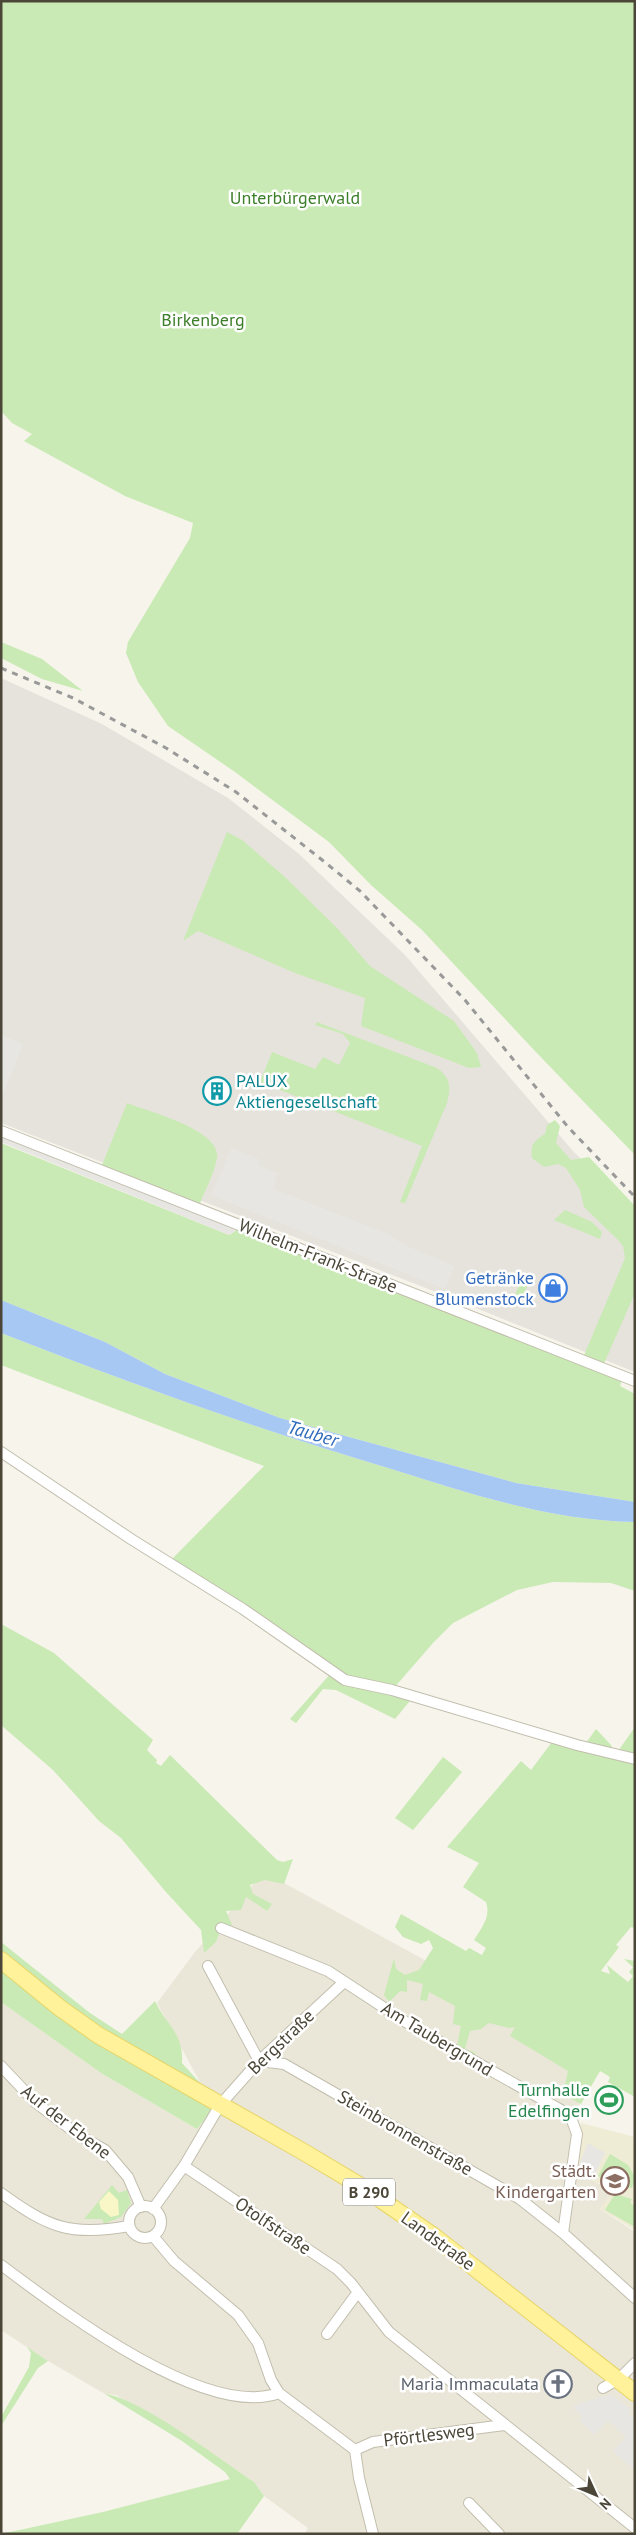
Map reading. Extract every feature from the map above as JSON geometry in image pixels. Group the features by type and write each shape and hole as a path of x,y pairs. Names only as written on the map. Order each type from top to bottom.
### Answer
{"main road":[{"name":"Landstraße","path":"1,1960 60,2008 98,2035 364,2188 435,2236 635,2393"}],"street":[{"name":"Wilhelm-Frank-Straße","path":"1,1131 635,1381"},
{"path":"1,1452 131,1539 236,1604 344,1680 392,1690 577,1745 635,1759"},
{"name":"Am Taubergrund","path":"221,1928 328,1971 420,2030 570,2114 577,2134 564,2233"},
{"path":"208,1966 260,2060"},
{"name":"Bergstraße","path":"153,2208 184,2166 220,2105 260,2060 344,1982"},
{"name":"Steinbronnenstraße","path":"260,2060 284,2064 520,2199 564,2233 635,2298"},
{"name":"Auf der Ebene","path":"1,2066 35,2102 77,2134 105,2150 128,2177 141,2207"},
{"name":"Otolfstraße","path":"184,2166 337,2269 358,2292 389,2332 635,2528"},
{"path":"1,2193 47,2223 74,2230 91,2231 129,2226"},
{"path":"141,2207 153,2208 160,2217 157,2232 153,2236 139,2237 129,2226 131,2214 141,2207"},
{"path":"153,2236 174,2262 230,2305 258,2343 271,2380 279,2393 355,2450 359,2478 373,2534"},
{"path":"1,2265 34,2290 88,2326 170,2374 198,2386 240,2397 267,2398 279,2393"},
{"path":"327,2334 358,2292"},
{"path":"603,2388 618,2379 635,2363"},
{"name":"Pförtlesweg","path":"355,2450 373,2442 504,2425"},
{"path":"469,2503 500,2534"}],"shaded area":[{"path":"1,678 102,724 228,798 299,854 405,955 573,1151 635,1214 635,1372 436,1292 1,1123"},
{"path":"1,1035 23,1044 3,1095 1,1095"},
{"path":"1,1131 243,1226 229,1235 1,1142"},
{"path":"232,1148 260,1160 258,1165 277,1173 273,1189 386,1233 405,1245 454,1266 445,1289 211,1195"},
{"path":"264,1872 596,2054 576,2113 568,2164 577,2173 614,2191 600,2209 635,2232 635,2534 304,2534 308,2528 264,2496 254,2482 157,2418 116,2395 105,2394 48,2361 1,2330 1,2002 101,2073 197,2129 214,2108 157,2003 195,1952"},
{"name":"Städt. Kindergarten","path":"581,2123 635,2137 635,2230 600,2209 614,2190 577,2173"},
{"path":"588,2143 605,2153 595,2174 579,2164"},
{"path":"611,2394 631,2410 628,2413 635,2419 635,2471 613,2451 626,2437 608,2420 595,2435 579,2421 582,2417 572,2406"}],"green space":[{"path":"1,1 635,1 635,1155 422,930 371,885 329,842 235,772 168,726 138,682 126,653 128,642 190,538 193,523 125,496 24,441 32,434 12,423 1,411"},
{"path":"1,642 42,659 83,691 42,679 1,658"},
{"path":"227,832 242,840 285,877 337,928 370,966 454,1021 477,1053 481,1067 469,1068 361,1026 365,998 295,973 198,931 183,941"},
{"path":"317,1022 437,1068 445,1076 449,1084 447,1103 405,1203 400,1202 422,1146 260,1082 272,1052 315,1069 323,1057 339,1065 350,1043 343,1034 315,1025"},
{"path":"127,1103 196,1130 208,1139 215,1148 216,1164 198,1208 100,1170"},
{"path":"555,1120 560,1126 556,1143 571,1160 589,1157 635,1206 635,1293 602,1368 623,1376 620,1386 635,1394 635,1502 516,1483 280,1418 165,1374 105,1342 1,1300 1,1143 229,1235 243,1226 582,1360 625,1258 623,1246 584,1207 580,1190 566,1168 558,1164 544,1167 532,1158 534,1144 545,1134 547,1125"},
{"path":"565,1210 592,1222 602,1232 600,1239 554,1220"},
{"path":"531,1276 519,1307 513,1300 522,1278"},
{"path":"1,1333 97,1370 242,1421 479,1496 572,1517 635,1522 635,1591 611,1583 553,1582 517,1590 453,1623 433,1643 393,1689 414,1696 395,1719 336,1690 323,1689 296,1723 290,1719 332,1672 169,1562 264,1466 1,1365"},
{"path":"1,1624 54,1653 153,1740 147,1750 157,1760 156,1763 161,1766 170,1755 277,1860 283,1862 293,1859 284,1884 265,1880 250,1885 253,1894 272,1904 267,1911 246,1897 241,1910 226,1911 232,1925 221,1928 216,1942 204,1953 201,1930 165,1891 121,1838 99,1821 53,1770 1,1725"},
{"path":"635,1727 635,1928 631,1927 616,1945 619,1947 601,1971 610,1974 607,1965 628,1982 633,1976 629,1972 633,1967 624,1959 635,1961 635,2097 608,2082 610,2077 600,2071 581,2104 563,2094 568,2071 510,2036 515,2027 509,2028 489,2023 481,2029 470,2031 465,2049 474,2052 476,2055 473,2061 456,2051 461,2026 453,2024 455,2006 429,1992 427,2001 420,2000 423,1984 407,1980 407,1992 400,1991 389,2002 384,1995 394,1958 396,1969 405,1975 419,1970 433,1948 429,1940 421,1944 403,1937 395,1927 401,1914 466,1951 469,1948 482,1955 486,1948 474,1940 487,1917 486,1902 463,1887 479,1863 447,1847 521,1761 531,1770 555,1738 583,1747 596,1729 611,1745 616,1754"},
{"path":"443,1757 462,1772 413,1830 395,1818"},
{"path":"1,1942 90,2013 122,2034 155,2001 177,2037 182,2053 182,2063 220,2105 212,2122 206,2118 197,2129 101,2073 1,2002"},
{"path":"610,2154 628,2165 635,2177 632,2188 615,2185 598,2176"},
{"path":"112,2185 119,2193 127,2190 131,2203 121,2217 104,2224 102,2219 84,2219"},
{"path":"615,2194 632,2199 630,2203 635,2206 635,2227 605,2210"},
{"path":"27,2347 48,2361 38,2368 1,2426 1,2417 29,2367 31,2353"},
{"path":"105,2394 138,2406 159,2418 254,2482 264,2496 237,2534 1,2534 103,2512 230,2479 225,2472 182,2441"}],"sand":[{"path":"109,2191 118,2200 119,2215 111,2217 101,2209 99,2202"}],"water":[{"name":"Tauber","path":"1,1300 105,1342 165,1374 280,1418 516,1483 635,1502 635,1522 572,1517 479,1496 193,1405 1,1333"}],"railway":[{"path":"1,668 73,698 166,748 236,792 360,891 465,1000 568,1127 635,1197"}],"place":[{"name":"PALUX Aktiengesellschaft","path":"217,1091"},
{"name":"Getränke Blumenstock","path":"553,1288"},
{"name":"Turnhalle Edelfingen","path":"609,2100"},
{"name":"Städt. Kindergarten","path":"615,2181"},
{"name":"Maria Immaculata","path":"558,2384"}],"park label":[{"name":"Unterbürgerwald","path":"295,198"},
{"name":"Birkenberg","path":"203,320"}]}
